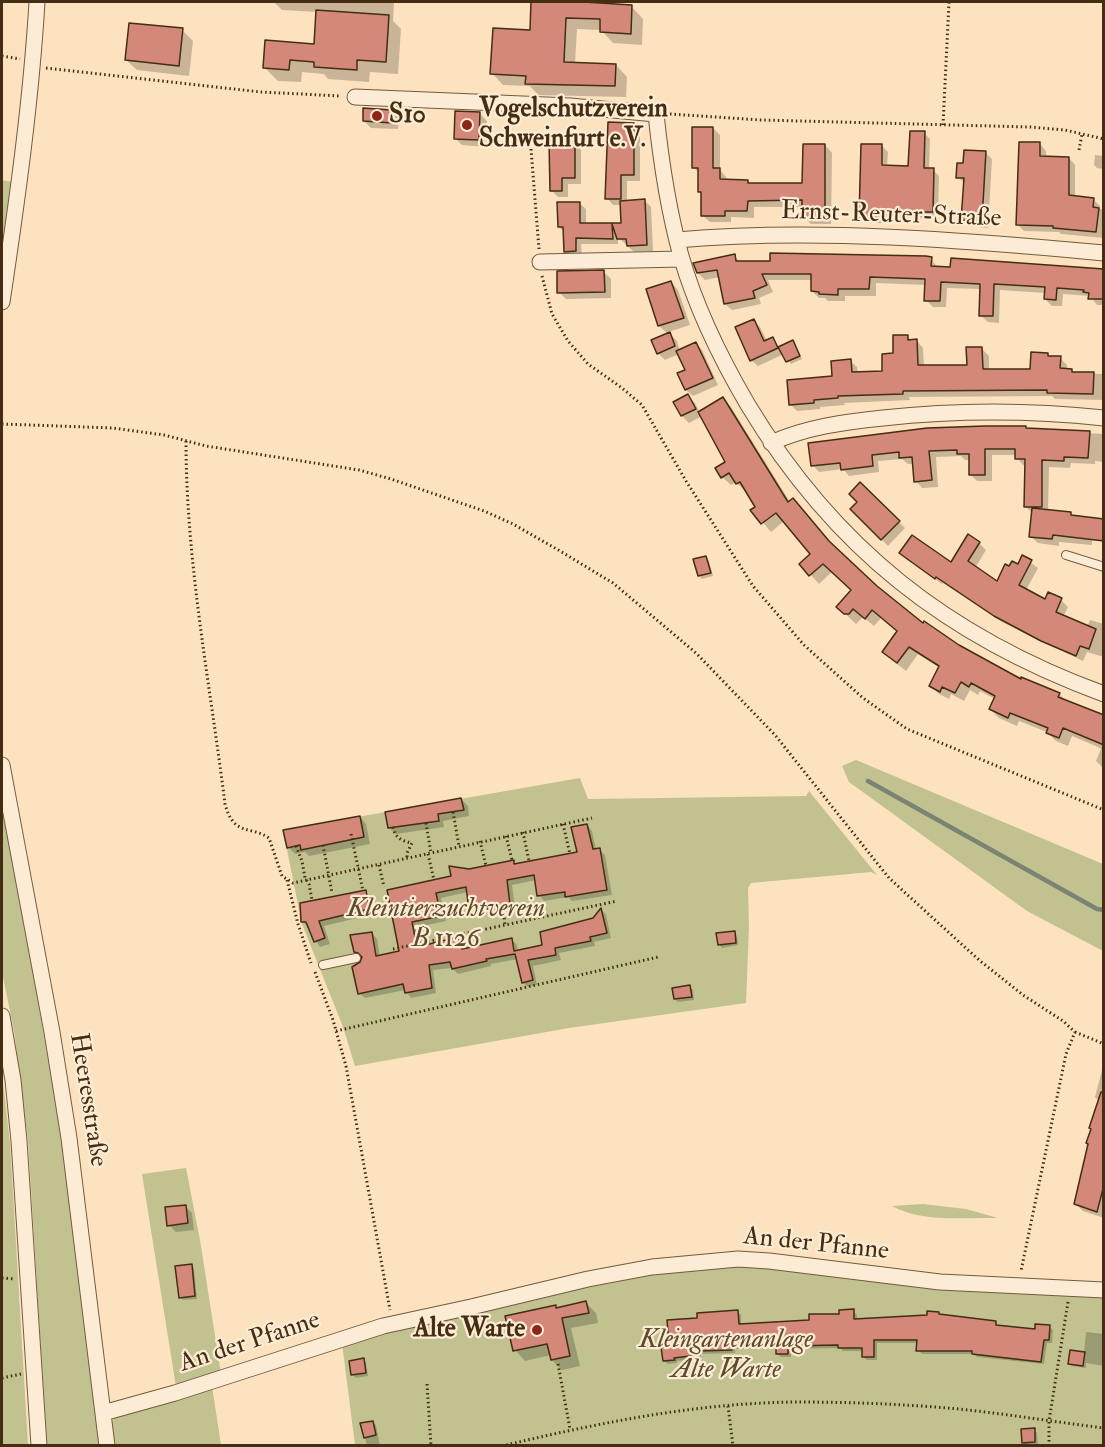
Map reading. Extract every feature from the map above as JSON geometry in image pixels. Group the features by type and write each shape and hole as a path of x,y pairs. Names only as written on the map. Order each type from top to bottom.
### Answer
{"street":[{"path":"2,302 21,171 33,67 37,2"},
{"path":"355,97 570,106 656,114 662,172 682,259 703,317 731,376 771,443 819,505 868,555 917,596 971,633 1017,658 1063,679 1104,694"},
{"name":"Ernst-Reuter-Straße","path":"677,240 727,236 865,237 1104,253"},
{"path":"540,262 682,259"},
{"path":"771,443 792,433 845,422 911,415 981,412 1104,418"},
{"name":"Heeresstraße","path":"2,765 52,1032 69,1138 107,1446"},
{"path":"2,1016 20,1141 39,1446"},
{"name":"An der Pfanne","path":"103,1413 185,1390 394,1323 588,1279 652,1267 738,1259 940,1282 1104,1290"}],"lane":[{"path":"1066,555 1104,567"},
{"path":"323,965 356,958"}],"path":[{"path":"943,125 949,2"},
{"path":"2,56 7,57"},
{"path":"33,67 261,92 355,97"},
{"path":"656,114 761,120 1030,127 1065,130 1104,139"},
{"path":"1080,150 1082,135"},
{"path":"531,149 541,274 552,314 568,340 588,364 642,405 686,481 753,586 804,645 862,698 907,729 1104,810"},
{"path":"2,423 113,428 164,435 206,446 359,470 484,511 513,524 613,583 696,653 775,735 889,879 979,960 1023,995 1063,1021 1075,1032 1104,1044"},
{"path":"186,441 186,489 192,570 225,804 230,817 238,826 269,838 282,876 293,883 592,818"},
{"path":"453,812 459,846"},
{"path":"426,823 434,880"},
{"path":"564,824 570,854"},
{"path":"393,827 398,837 411,843 407,858"},
{"path":"523,832 529,861"},
{"path":"351,834 363,891"},
{"path":"506,836 512,860"},
{"path":"480,841 486,866"},
{"path":"323,845 332,893"},
{"path":"296,846 312,900"},
{"path":"379,865 384,887"},
{"path":"287,879 298,924 346,1066 394,1323"},
{"path":"393,949 617,901"},
{"path":"503,909 505,925"},
{"path":"336,1031 658,957"},
{"path":"1017,1286 1066,1054 1075,1032"},
{"path":"1049,1446 1049,1421 1068,1299"},
{"path":"558,1364 570,1429"},
{"path":"427,1383 431,1446"},
{"path":"502,1446 570,1429 640,1416 728,1406 793,1402 958,1409 1104,1428"},
{"path":"728,1406 733,1446"}],"green space":[{"path":"2,180 12,182 2,254"},
{"path":"856,760 1103,864 1103,951 1027,911 849,782 842,766"},
{"name":"Kleintierzuchtverein B 1126","path":"580,778 588,799 806,796 809,791 877,875 871,872 751,883 748,888 746,1003 569,1028 355,1066 343,1027 302,924 283,830"},
{"path":"2,794 62,1139 100,1445 47,1445 28,1141 14,1031 2,972"},
{"path":"2,1074 10,1143 28,1445 2,1445"},
{"path":"186,1168 221,1374 176,1387 142,1174"},
{"path":"923,1204 966,1209 998,1218 930,1217 916,1215 892,1206"},
{"name":"Kleingartenanlage Alte Warte","path":"745,1264 1103,1294 1103,1445 355,1445 342,1343 653,1270"},
{"path":"212,1386 221,1445 113,1445 111,1424 115,1415"}],"building":[{"path":"531,2 632,5 631,34 600,32 600,19 566,18 564,62 616,64 615,86 525,84 526,76 490,74 493,28 530,30"},
{"path":"316,10 389,15 386,62 357,60 357,70 314,67 314,62 290,60 289,70 263,68 265,40 314,44"},
{"path":"129,23 183,28 179,66 125,60"},
{"name":"S10","path":"363,108 392,110 392,123 363,121"},
{"name":"Vogelschutzverein Schweinfurt e.V.","path":"455,111 480,112 479,140 454,139"},
{"path":"608,122 634,123 634,175 621,175 621,199 605,199"},
{"path":"692,127 713,127 713,168 720,168 720,179 748,180 748,183 802,183 803,144 825,144 825,218 802,218 802,200 748,201 747,211 725,211 725,216 701,216 698,168 692,168"},
{"path":"910,131 925,131 924,168 934,168 933,212 881,212 880,218 859,217 861,144 882,144 882,165 908,166"},
{"path":"575,141 575,178 562,178 562,191 550,191 549,142"},
{"path":"1019,142 1040,142 1040,156 1069,157 1069,195 1094,198 1093,207 1099,208 1096,232 1053,228 1053,226 1016,225"},
{"path":"964,150 986,151 982,221 961,220 964,178 956,178 957,163 963,163"},
{"path":"645,199 647,245 627,246 626,239 617,239 612,224 613,239 576,238 576,251 564,252 563,227 558,227 557,202 580,202 580,223 621,223 620,201"},
{"path":"770,253 926,256 932,257 931,266 950,267 951,258 1104,269 1104,299 1088,299 1089,293 1083,292 1084,290 1057,288 1056,300 1044,299 1045,287 994,284 993,316 979,316 980,284 941,282 940,301 924,301 925,279 870,277 869,289 838,289 838,295 811,291 811,274 762,274 767,285 753,291 755,298 724,304 717,270 697,273 693,263 735,254 736,261 770,261"},
{"path":"604,270 605,292 557,293 557,271"},
{"path":"671,281 684,318 658,326 646,289"},
{"path":"754,319 764,341 773,337 778,348 750,361 735,327"},
{"path":"670,332 675,346 657,354 651,340"},
{"path":"893,335 908,335 908,340 917,339 918,365 967,365 966,347 982,347 983,369 1030,369 1031,352 1061,356 1060,368 1072,369 1072,372 1094,372 1093,394 1047,393 1047,390 903,391 903,394 838,396 838,398 814,400 814,403 789,405 787,380 832,376 831,361 851,359 852,372 882,371 882,354 893,353"},
{"path":"793,340 800,356 786,362 778,347"},
{"path":"696,342 713,378 685,390 677,373 685,370 676,351"},
{"path":"688,394 696,409 681,416 673,402"},
{"path":"723,397 788,502 793,498 829,541 877,586 923,623 924,621 959,645 1021,679 1021,677 1060,693 1058,697 1104,715 1104,745 1063,728 1059,738 1046,733 1048,728 1010,713 1008,718 989,709 995,696 971,683 969,687 961,682 955,693 942,687 940,692 929,686 939,666 909,647 897,663 882,652 897,631 872,610 865,619 853,609 849,614 844,614 836,607 851,590 823,564 809,576 799,564 810,554 776,513 761,524 750,510 755,507 740,482 736,484 729,473 721,478 715,468 725,462 698,412"},
{"path":"1026,426 1026,428 1090,431 1088,458 1064,457 1064,461 1042,460 1042,507 1024,507 1025,459 1015,459 1015,449 985,449 985,475 969,475 969,454 957,454 957,450 929,451 932,480 914,482 912,457 899,458 899,452 872,455 873,466 841,470 840,463 811,466 808,443 927,428"},
{"path":"860,482 900,521 881,540 850,509 857,502 849,494"},
{"path":"1032,508 1071,512 1071,515 1104,519 1104,541 1053,535 1052,539 1029,537"},
{"path":"968,534 980,542 968,561 997,581 1005,564 1009,566 1012,561 1018,564 1022,555 1032,560 1019,585 1045,599 1048,592 1062,598 1056,612 1096,629 1089,649 1080,646 1076,656 1041,641 994,616 899,553 912,535 951,562"},
{"path":"706,556 711,573 698,576 693,559"},
{"path":"461,798 464,810 438,814 439,821 388,828 385,812"},
{"path":"360,816 364,837 301,850 300,845 287,848 283,830"},
{"path":"587,824 593,849 600,848 607,890 565,897 565,892 537,896 534,875 507,880 510,904 469,910 466,887 436,893 441,916 412,922 417,947 458,937 462,949 512,938 514,951 542,945 540,932 593,918 601,908 607,933 590,937 591,941 555,948 556,955 528,960 533,980 522,983 515,954 486,959 487,961 452,969 450,962 429,965 432,988 405,993 403,984 358,994 352,967 360,962 362,957 354,952 350,935 372,932 376,956 399,951 387,890 451,876 449,866 469,869 514,860 514,864 577,852 571,827"},
{"path":"366,890 369,909 319,921 325,938 314,942 306,922 301,922 300,903"},
{"path":"735,931 736,943 718,945 716,933"},
{"path":"690,985 692,997 674,999 672,988"},
{"path":"1101,1092 1104,1092 1104,1185 1097,1212 1074,1204 1091,1129 1089,1128"},
{"path":"186,1205 188,1223 167,1226 165,1207"},
{"path":"192,1264 195,1296 179,1298 175,1266"},
{"name":"Alte Warte","path":"586,1301 589,1313 562,1318 570,1356 551,1360 547,1344 513,1351 505,1316"},
{"path":"854,1309 854,1319 927,1315 927,1311 996,1321 996,1325 1035,1329 1035,1324 1050,1325 1049,1340 1044,1340 1041,1362 972,1354 972,1351 916,1351 917,1340 874,1340 874,1357 862,1357 862,1348 838,1348 838,1345 788,1346 788,1354 776,1354 776,1344 732,1346 732,1350 698,1351 698,1355 663,1361 661,1347 669,1346 667,1320 697,1318 697,1313 738,1310 739,1324 809,1320 809,1314 839,1314 839,1310"},
{"path":"1070,1350 1085,1352 1083,1366 1068,1364"},
{"path":"364,1358 366,1373 351,1375 349,1361"},
{"path":"373,1421 376,1435 364,1438 360,1423"},
{"path":"1035,1428 1035,1442 1022,1443 1021,1429"}],"waterway":[{"path":"868,781 1097,909 1104,910"}],"place":[{"name":"S10","path":"377,116"},
{"name":"Vogelschutzverein Schweinfurt e.V.","path":"467,125"},
{"name":"Alte Warte","path":"537,1330"}]}
